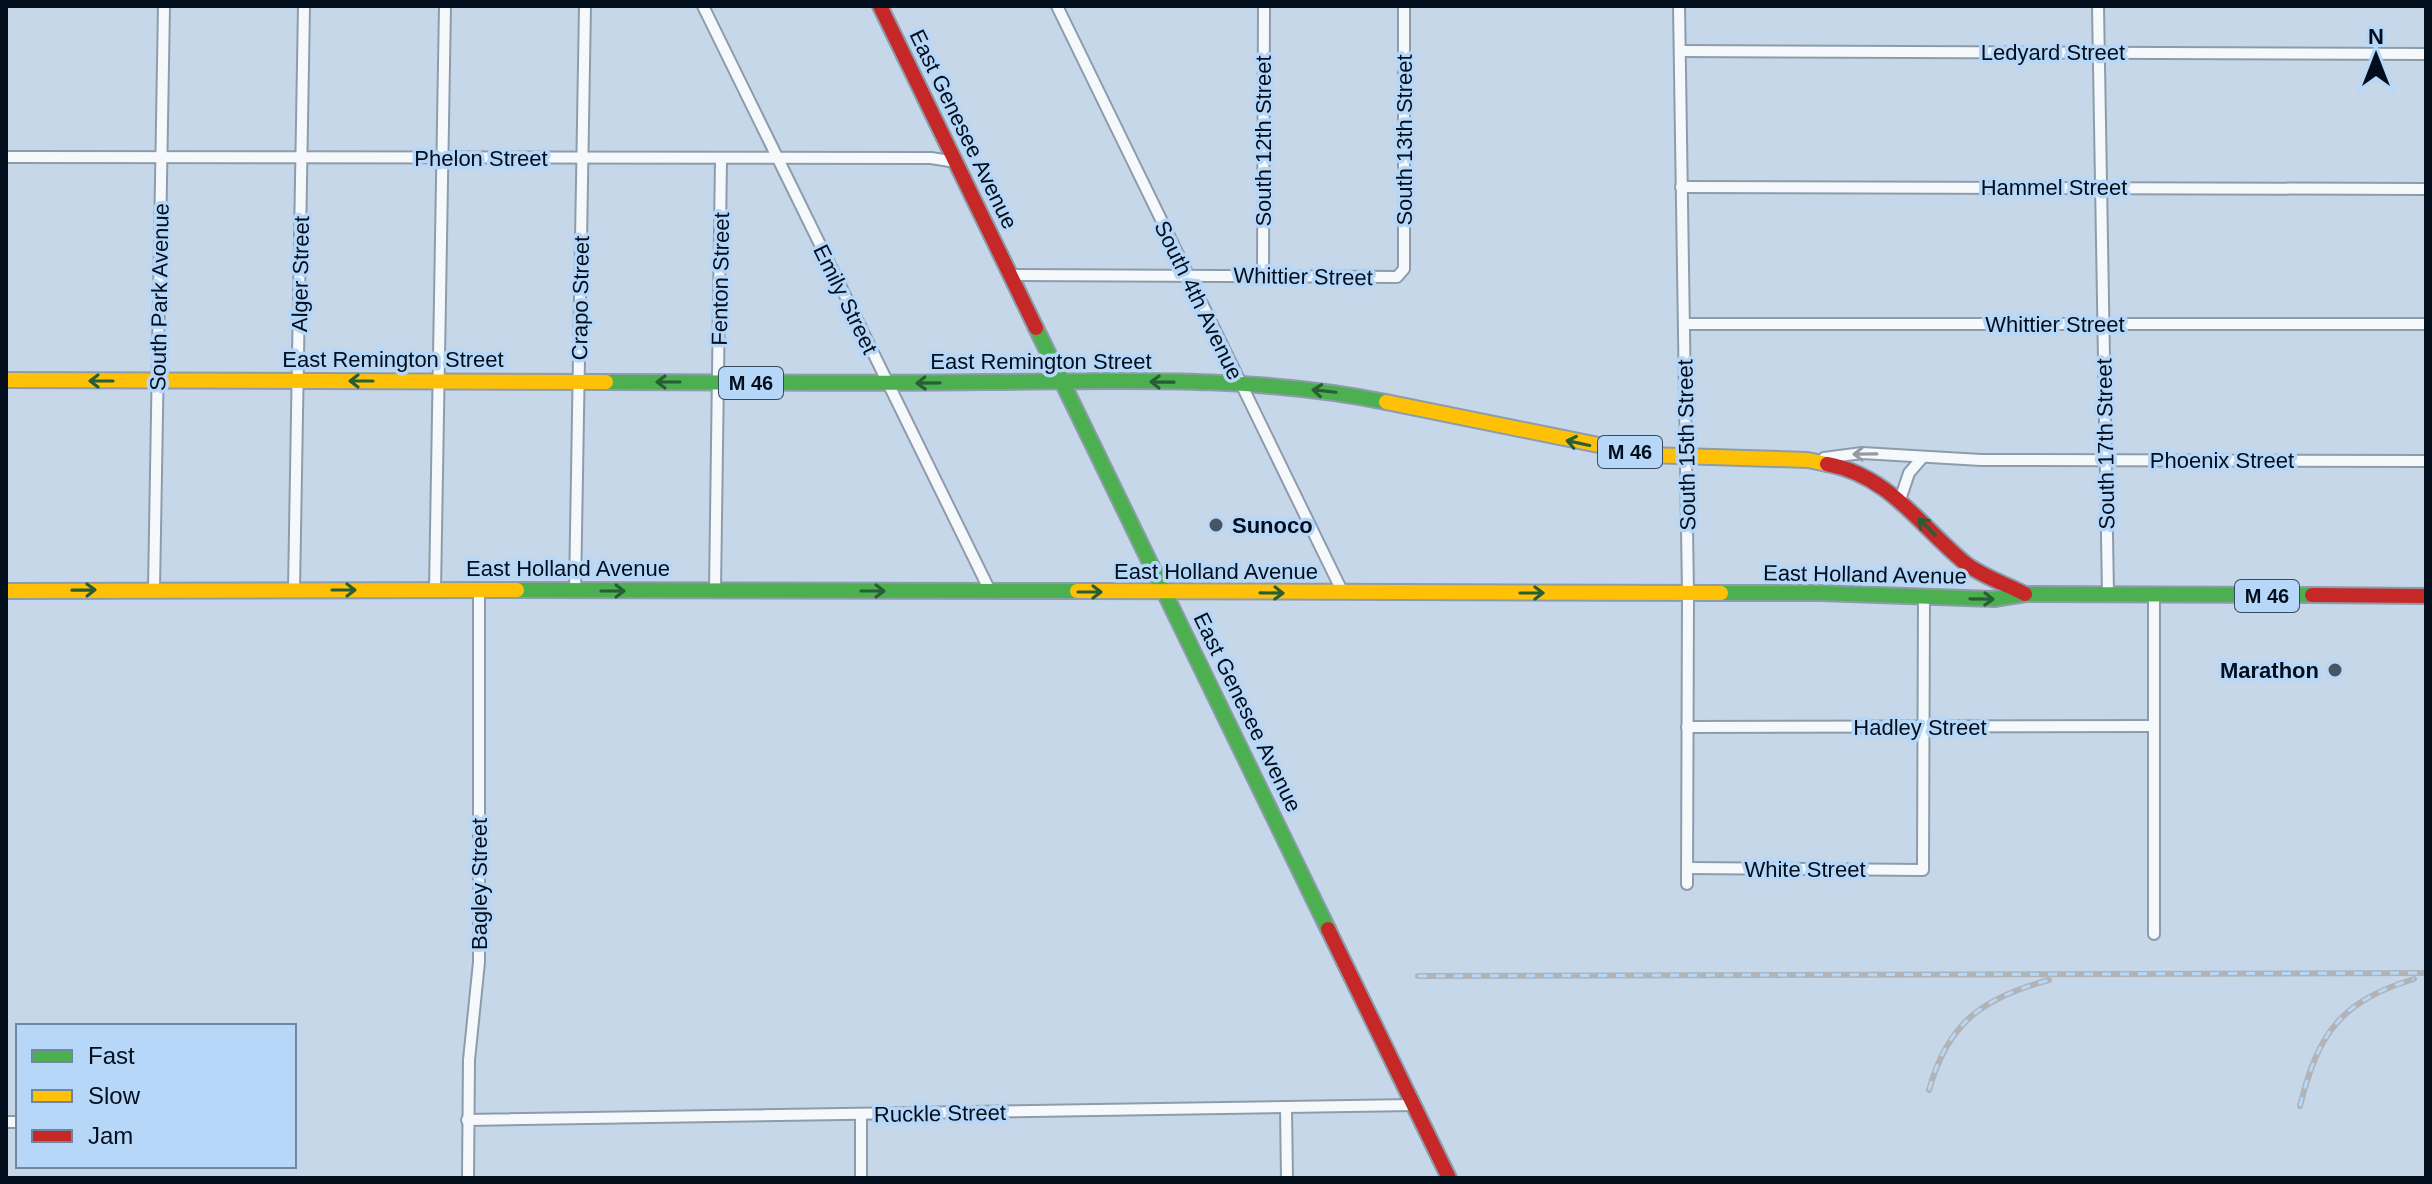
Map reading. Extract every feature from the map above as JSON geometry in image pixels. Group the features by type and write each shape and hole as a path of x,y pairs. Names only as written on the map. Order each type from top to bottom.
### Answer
{"main road":[{"name":"East Genesee Avenue","path":"880,6 1449,1178"},
{"name":"East Remington Street","path":"6,380 1062,381 1240,383 1336,392 1590,445 1686,458 1808,460 1836,465 1864,474 1900,500 1967,565 2025,594"},
{"name":"East Holland Avenue","path":"6,591 1820,593 1994,599 2025,594 2426,596"}],"street":[{"name":"South Park Avenue","path":"154,589 164,6"},
{"name":"Alger Street","path":"294,590 304,6"},
{"path":"435,590 445,6"},
{"name":"Crapo Street","path":"575,591 585,6"},
{"name":"Emily Street","path":"703,6 990,591"},
{"name":"South 4th Avenue","path":"1057,6 1343,593"},
{"name":"South 12th Street","path":"1263,275 1264,6"},
{"name":"South 13th Street","path":"1402,274 1404,6"},
{"name":"South 15th Street","path":"1679,6 1688,593 1687,884"},
{"name":"South 17th Street","path":"2098,6 2108,594"},
{"name":"Ledyard Street","path":"1680,51 2426,54"},
{"name":"Phelon Street","path":"6,157 931,158 956,162"},
{"name":"Fenton Street","path":"715,590 721,159"},
{"name":"Hammel Street","path":"1681,187 2426,189"},
{"name":"Whittier Street","path":"1011,275 1391,278 1402,274"},
{"name":"Whittier Street","path":"1684,324 2426,324"},
{"name":"Phoenix Street","path":"1808,460 1862,453 1922,458 2426,461"},
{"path":"1900,500 1909,473 1922,458"},
{"name":"Bagley Street","path":"468,1178 469,1060 479,962 479,590"},
{"path":"2154,596 2154,934"},
{"path":"1923,727 1924,598"},
{"name":"Hadley Street","path":"1687,727 2154,726"},
{"name":"White Street","path":"1688,868 1923,870 1923,727"},
{"name":"Ruckle Street","path":"467,1120 1413,1105"},
{"path":"1286,1108 1287,1178"},
{"path":"861,1114 861,1178"}],"railway":[{"path":"1418,976 2426,973"},
{"path":"2300,1106 2315,1058 2336,1023 2368,998 2414,979"},
{"path":"1929,1090 1946,1047 1971,1016 2005,995 2049,980"}],"traffic: fast":[{"path":"1036,328 1328,929"},
{"path":"606,382 1185,382 1286,387 1386,402"},
{"path":"517,590 1077,591"},
{"path":"1721,593 1994,599 2025,594 2312,595"}],"traffic: slow":[{"path":"6,380 606,382"},
{"path":"1386,402 1648,455 1808,460 1827,464"},
{"path":"6,591 517,590"},
{"path":"1077,591 1721,593"}],"traffic: jam":[{"path":"880,6 1036,328"},
{"path":"1827,464 1869,479 1902,504 1971,568 2025,594"},
{"path":"2312,595 2426,596"},
{"path":"1328,929 1449,1178"}],"place":[{"name":"Sunoco","path":"1216,525"},
{"name":"Marathon","path":"2335,670"}]}
